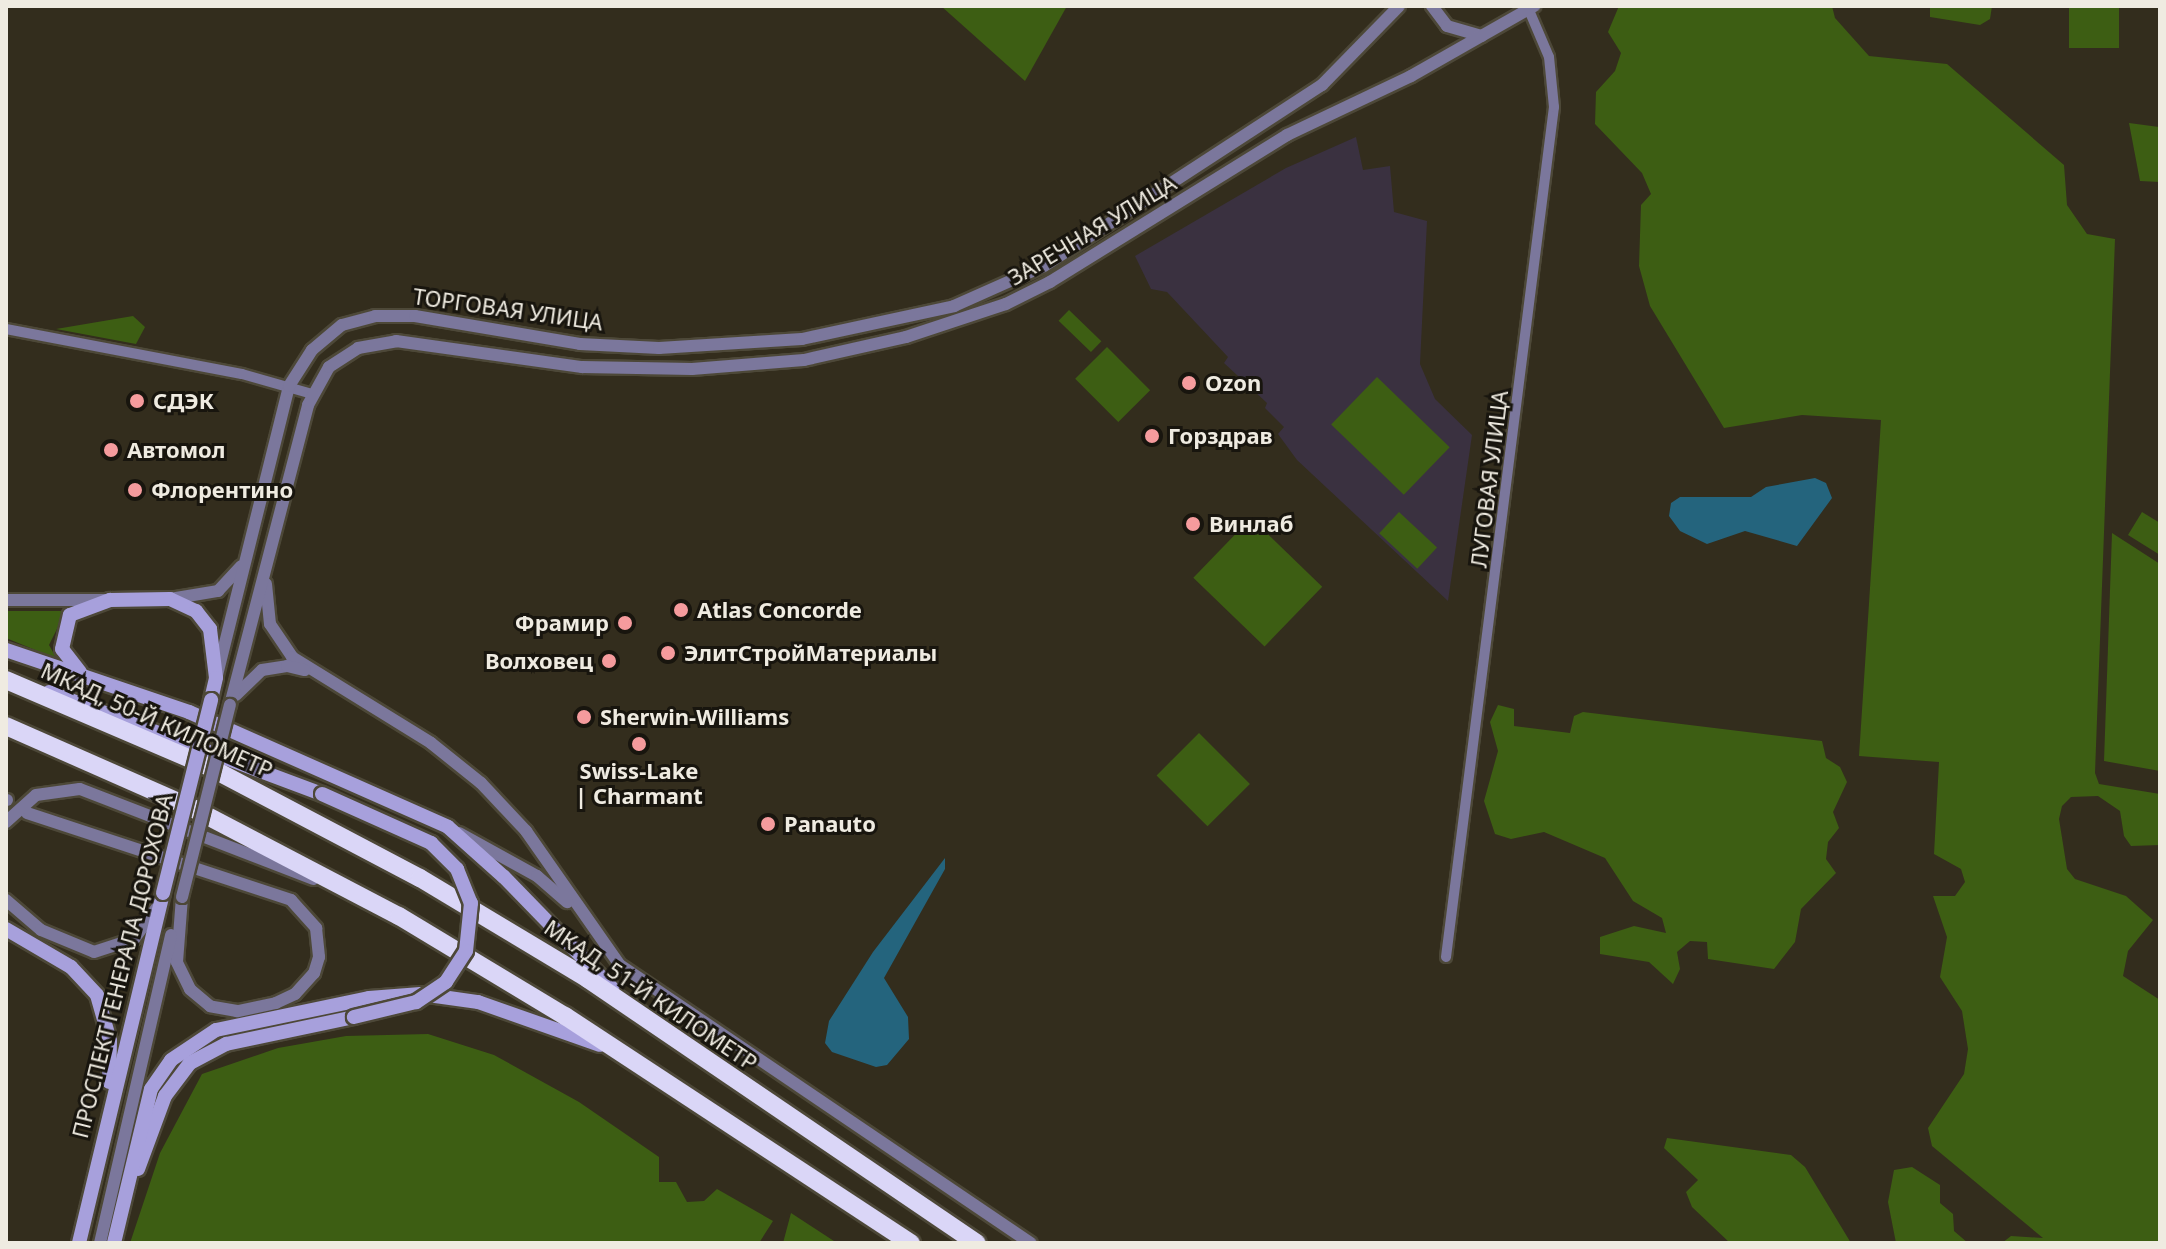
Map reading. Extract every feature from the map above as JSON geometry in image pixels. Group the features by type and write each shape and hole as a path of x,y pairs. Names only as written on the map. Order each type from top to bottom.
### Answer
{"highway":[{"name":"МКАД, 50-Й КИЛОМЕТР","path":"13,683 287,806"},
{"path":"6,726 267,845 371,900 623,1054 911,1243"},
{"name":"МКАД, 51-Й КИЛОМЕТР","path":"287,806 461,902 648,1020 977,1243"}],"main road":[{"path":"94,680 67,659 62,636 70,615 110,600 170,599 196,611 210,629 216,678"},
{"path":"6,650 280,748 448,827 648,1020"},
{"name":"ТОРГОВАЯ УЛИЦА","path":"211,700 216,678"},
{"path":"13,683 79,699 322,794 431,843 457,869 471,903 466,951 446,982 416,1002 226,1044 190,1063 165,1096 120,1218"},
{"name":"ПРОСПЕКТ ГЕНЕРАЛА ДОРОХОВА","path":"79,1243 211,700"},
{"path":"6,929 71,967 102,1005 110,1070 101,1146"},
{"path":"114,1243 151,1089 177,1055 216,1030 369,998 421,994 478,1002 623,1054"}],"street":[{"name":"ЗАРЕЧНАЯ УЛИЦА","path":"691,346 850,332 954,306 1044,266 1322,85 1399,6"},
{"path":"1432,6 1447,26 1482,36"},
{"name":"ЗАРЕЧНАЯ УЛИЦА","path":"692,369 853,351 1006,304 1287,135 1531,8"},
{"name":"ЛУГОВАЯ УЛИЦА","path":"1446,957 1554,107 1549,57 1531,8"},
{"name":"ТОРГОВАЯ УЛИЦА","path":"216,678 289,386 303,362 332,331 375,316 415,316 580,344 691,346"},
{"path":"6,329 289,386 312,394"},
{"name":"ТОРГОВАЯ УЛИЦА","path":"230,705 312,394 340,357 387,341 582,367 692,369"},
{"path":"170,599 218,591 239,571 251,545"},
{"path":"266,569 270,624 279,641 308,671 431,743 505,806 620,965 652,991 1031,1243"},
{"path":"6,600 110,600"},
{"path":"230,705 262,670 287,666 308,671"},
{"name":"ПРОСПЕКТ ГЕНЕРАЛА ДОРОХОВА","path":"100,1243 230,705"},
{"path":"6,822 36,795 80,789 371,900"},
{"path":"27,813 291,900 316,928 319,957 314,973 295,994 276,1003 237,1011 210,1006 190,989 177,962 182,897"},
{"path":"448,827 537,876 589,925"},
{"path":"6,900 41,930 94,952 134,939 163,893"}],"shaded area":[{"path":"1356,137 1363,170 1390,166 1394,212 1427,221 1420,364 1435,399 1472,435 1448,601 1297,460 1278,434 1284,427 1265,408 1267,403 1224,363 1228,357 1167,292 1151,289 1135,256 1286,168"}],"green space":[{"path":"941,6 1067,6 1025,81"},
{"path":"1619,6 1832,6 1835,18 1869,56 1947,64 2064,165 2067,205 2087,234 2115,239 2095,773 2099,784 2160,794 2160,845 2131,846 2124,836 2120,811 2098,796 2071,797 2062,806 2059,819 2067,869 2075,879 2126,896 2153,920 2128,951 2123,976 2160,1000 2160,1243 2002,1243 2011,1236 2043,1238 1932,1146 1928,1128 1964,1074 1968,1049 1962,1011 1940,977 1947,937 1933,896 1955,896 1965,882 1961,869 1934,854 1939,762 1859,756 1881,420 1802,415 1724,428 1650,306 1639,266 1641,205 1651,194 1642,173 1595,124 1596,92 1615,71 1621,53 1608,32"},
{"path":"1930,6 1992,6 1990,19 1980,25 1930,17"},
{"path":"2069,6 2119,6 2119,48 2069,48"},
{"path":"2160,115 2160,182 2140,181 2129,123 2159,127"},
{"path":"1069,310 1101,341 1091,352 1059,321"},
{"path":"133,316 145,327 136,344 56,329"},
{"path":"1107,347 1150,390 1118,422 1075,379"},
{"path":"1377,377 1450,447 1404,495 1331,424"},
{"path":"1399,512 1437,547 1417,569 1379,533"},
{"path":"2142,512 2160,523 2160,555 2128,535"},
{"path":"1251,518 1322,587 1265,646 1193,578"},
{"path":"2112,533 2160,564 2160,771 2104,761"},
{"path":"6,611 66,611 49,645 57,659 6,638"},
{"path":"1498,705 1514,709 1514,726 1570,733 1574,716 1583,712 1822,741 1826,758 1840,767 1847,782 1833,812 1839,828 1828,842 1826,859 1836,873 1801,909 1795,942 1774,969 1708,959 1707,942 1690,941 1677,952 1680,969 1673,984 1649,962 1600,954 1600,937 1634,926 1666,933 1662,918 1633,901 1605,858 1544,832 1511,839 1495,834 1484,801 1498,751 1490,722"},
{"path":"1199,733 1250,784 1207,826 1157,775"},
{"path":"428,1034 494,1055 579,1102 659,1157 659,1182 676,1182 687,1202 704,1201 717,1189 773,1221 759,1243 130,1243 160,1153 202,1074 278,1048 346,1036"},
{"path":"1667,1138 1791,1155 1805,1167 1851,1243 1730,1243 1692,1207 1686,1192 1698,1180 1664,1148"},
{"path":"1912,1167 1940,1185 1940,1203 1953,1214 1954,1231 1968,1243 1896,1243 1888,1202 1894,1170"},
{"path":"791,1213 837,1243 783,1243"}],"water":[{"path":"1815,478 1826,483 1832,498 1797,546 1745,531 1707,544 1680,531 1669,516 1671,503 1680,497 1751,497 1766,487"},
{"path":"945,858 945,869 884,978 908,1017 909,1039 887,1065 876,1067 832,1052 825,1043 829,1021 873,952"}],"place":[{"name":"Ozon","path":"1189,383"},
{"name":"СДЭК","path":"137,401"},
{"name":"Горздрав","path":"1152,436"},
{"name":"Автомол","path":"111,450"},
{"name":"Флорентино","path":"135,490"},
{"name":"Винлаб","path":"1193,524"},
{"name":"Atlas Concorde","path":"681,610"},
{"name":"Фрамир","path":"625,623"},
{"name":"ЭлитСтройМатериалы","path":"668,653"},
{"name":"Волховец","path":"609,661"},
{"name":"Sherwin-Williams","path":"584,717"},
{"name":"Swiss-Lake | Charmant","path":"639,744"},
{"name":"Panauto","path":"768,824"}]}
